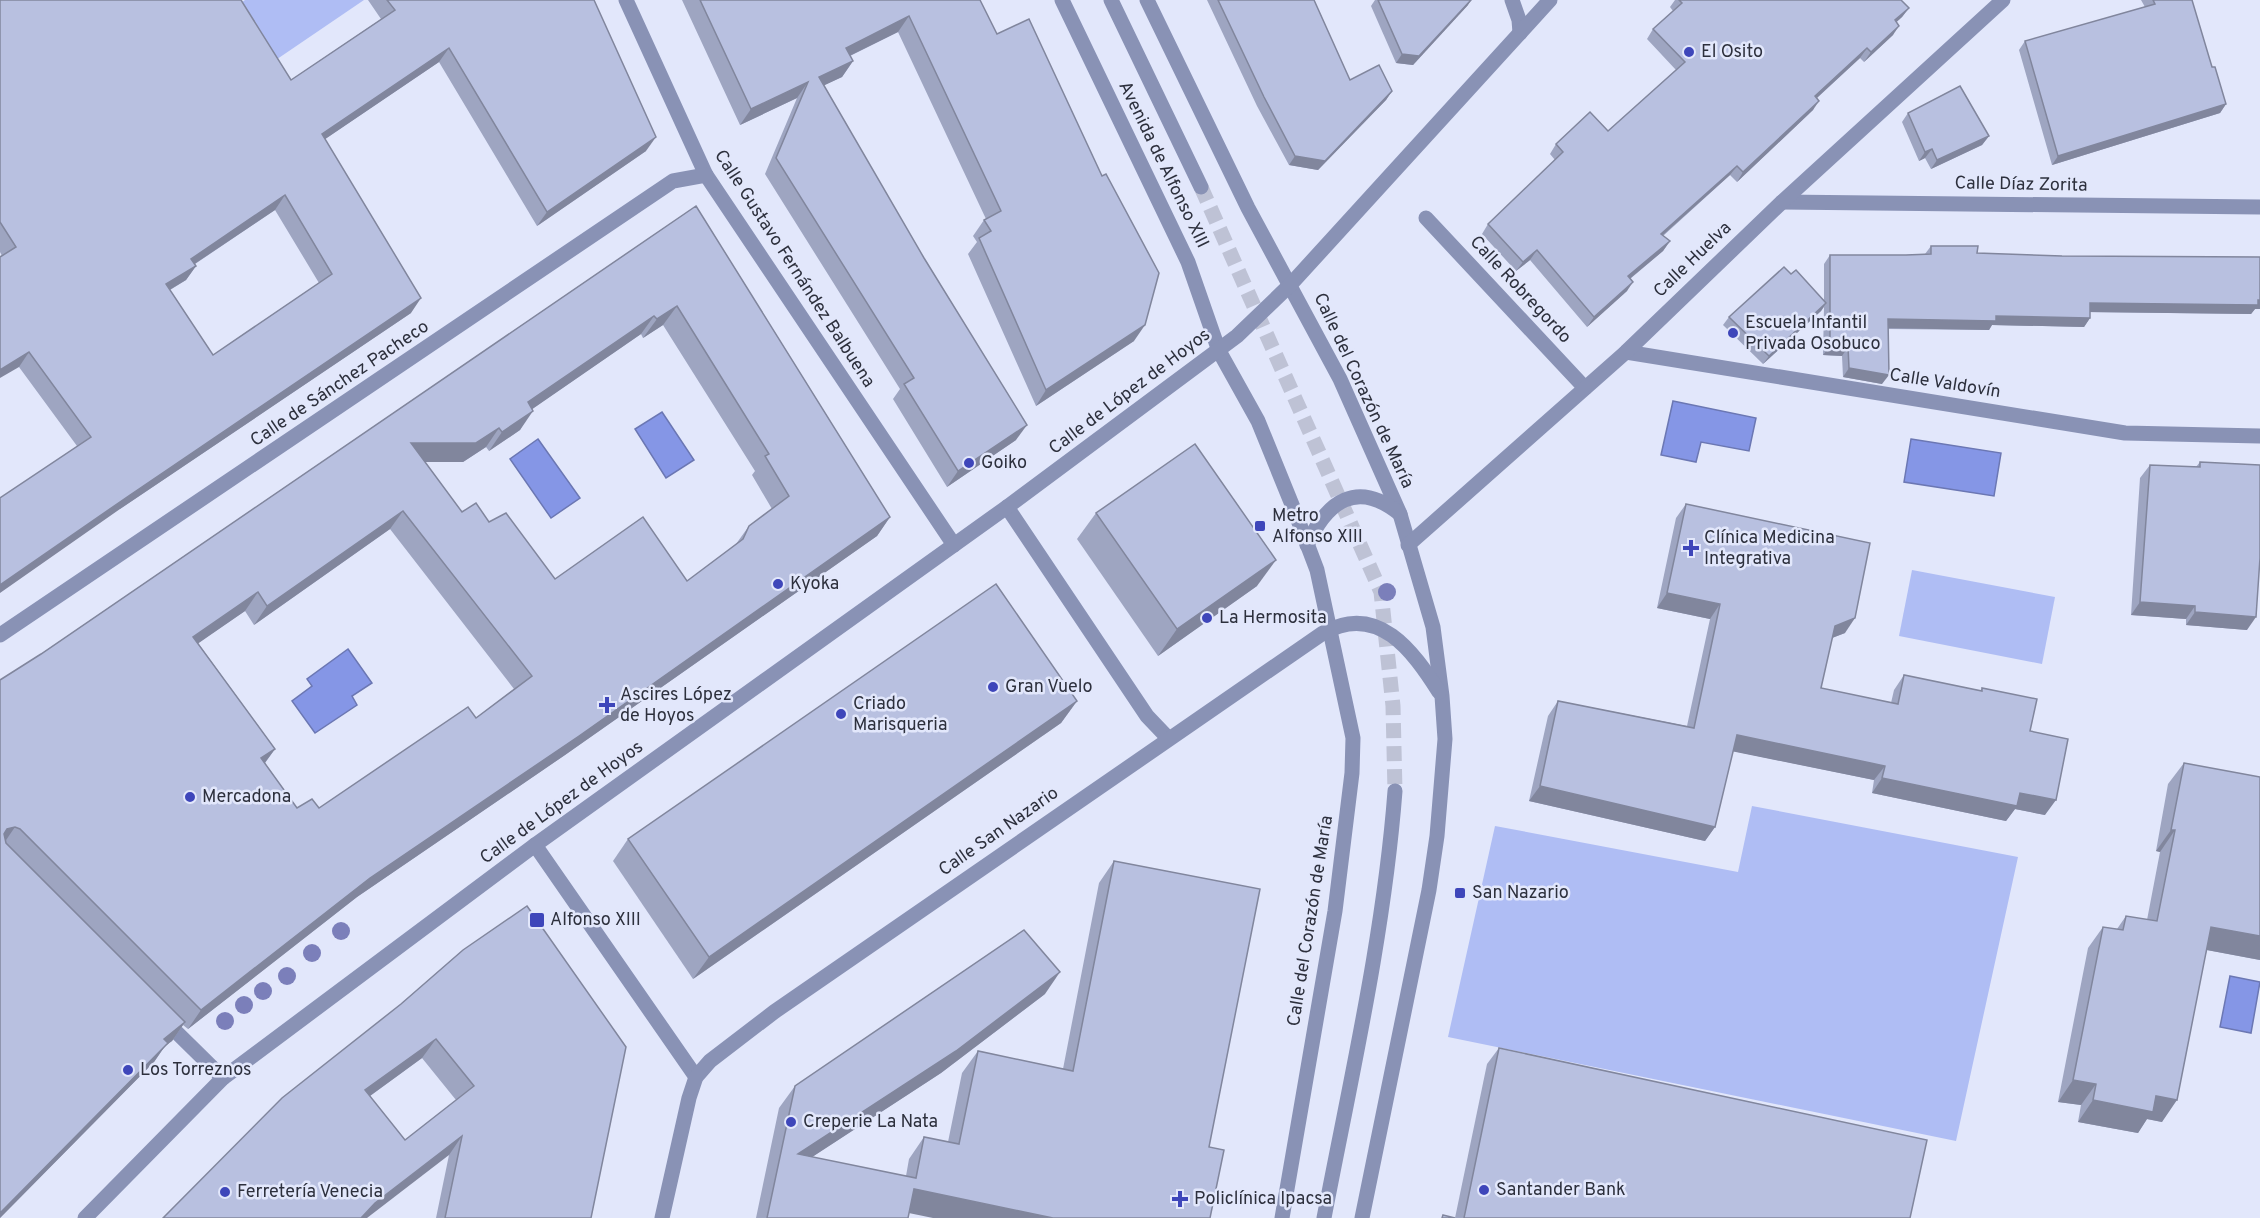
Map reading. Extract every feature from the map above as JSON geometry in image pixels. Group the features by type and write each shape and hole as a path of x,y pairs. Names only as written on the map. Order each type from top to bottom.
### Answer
{"street":[{"name":"Calle Gustavo Fernández Balbuena","path":"626,0 706,175 954,544"},
{"name":"Avenida de Alfonso XIII","path":"1062,0 1188,262 1219,351"},
{"name":"Avenida de Alfonso XIII","path":"1111,0 1202,187"},
{"path":"1147,0 1248,208 1291,284"},
{"path":"1512,0 1519,20 1520,33"},
{"name":"Calle de López de Hoyos","path":"85,1218 223,1078 535,845 1007,507 1219,351 1291,284 1550,0"},
{"name":"Calle Huelva","path":"1408,544 1626,352 1782,202 2003,0"},
{"name":"Calle de Sánchez Pacheco","path":"0,635 673,181 706,175"},
{"name":"Calle Díaz Zorita","path":"1782,202 2260,207"},
{"name":"Calle Robregordo","path":"1426,218 1585,388"},
{"name":"Calle del Corazón de María","path":"1291,284 1340,380 1400,514 1433,627 1442,696 1445,739 1437,836 1429,890 1362,1218"},
{"name":"Calle del Corazón de María","path":"1219,351 1258,421 1317,570 1353,738 1352,773 1335,911 1282,1218"},
{"name":"Calle Valdovín","path":"1626,352 2125,433 2260,436"},
{"name":"Calle del Corazón de María","path":"1307,545 1324,513 1349,498 1364,496 1379,500 1400,514"},
{"path":"1007,507 1147,716 1168,738"},
{"name":"Calle del Corazón de María","path":"1331,629 1356,624 1375,626 1392,634 1420,662 1442,696"},
{"name":"Calle San Nazario","path":"696,1077 710,1060 774,1012 1168,738 1331,629"},
{"path":"1324,1218 1376,945 1391,842 1395,791"},
{"path":"535,845 696,1077 688,1098 662,1218"},
{"path":"154,1011 223,1078"}],"shaded area":[{"path":"245,0 364,0 264,68 229,11"},
{"path":"1673,401 1756,418 1749,451 1701,442 1696,462 1661,455"},
{"path":"662,412 694,460 666,478 635,429"},
{"path":"538,439 580,498 551,518 510,459"},
{"path":"1911,439 2001,453 1994,496 1904,482"},
{"path":"1912,570 2055,597 2042,664 1899,636"},
{"path":"348,649 372,683 352,696 357,705 315,733 292,701 312,686 307,679"},
{"path":"1752,806 2018,857 1956,1141 1448,1037 1495,826 1738,872"},
{"path":"2230,976 2260,982 2251,1033 2220,1027"}],"building":[{"path":"0,0 241,0 291,80 395,10 387,0 594,0 656,137 547,212 449,48 322,134 421,298 0,585 0,498 91,437 29,352 0,370 0,257 16,247 0,222","holes":["285,195 332,274 213,355 166,284 196,266 191,259"]},
{"path":"700,0 980,0 997,34 1029,19 1102,176 1106,174 1159,273 1145,325 1046,390 979,238 991,231 984,220 1001,211 909,16 846,48 853,61 819,77 924,258 1027,425 958,471 904,384 914,378 776,158 808,82 751,109"},
{"path":"1218,0 1314,0 1350,80 1379,65 1392,91 1325,161 1295,156"},
{"path":"1378,0 1471,0 1419,56 1402,54"},
{"path":"1679,0 1901,0 1909,8 1895,20 1899,26 1871,52 1867,48 1815,96 1819,101 1743,172 1737,166 1661,234 1670,241 1628,276 1633,282 1594,317 1537,250 1523,262 1488,224 1563,152 1556,144 1590,112 1608,131 1685,62 1653,29 1682,3"},
{"path":"2153,0 2192,0 2212,67 2215,67 2226,104 2058,156 2025,41 2155,4"},
{"path":"1960,86 1989,136 1937,160 1932,149 1925,152 1908,113"},
{"path":"696,206 890,517 579,736 370,878 201,1010 20,829 15,827 7,829 4,834 6,843 185,1022 164,1039 168,1043 0,1213 0,680","holes":["677,306 769,454 765,456 789,496 749,526 743,539 687,581 643,517 555,579 506,513 489,522 476,503 462,512 411,443 476,443 499,428 502,432 533,411 528,402 654,316 657,319","403,511 532,676 476,718 468,707 319,808 312,799 297,808 261,758 275,749 193,637 258,592 267,606"]},
{"path":"1931,246 1978,246 1977,253 2062,256 2260,257 2260,300 2258,300 2258,305 2090,303 2090,318 1996,316 1996,321 1888,319 1889,375 1849,368 1848,347 1830,346 1830,255 1931,254"},
{"path":"1784,267 1791,274 1796,270 1826,303 1769,356 1729,317"},
{"path":"1195,444 1276,560 1177,629 1096,513"},
{"path":"2200,462 2260,465 2260,558 2256,617 2195,612 2195,606 2140,602 2150,465 2200,467"},
{"path":"1686,504 1870,543 1855,618 1835,626 1821,688 1898,704 1904,675 1982,691 1982,688 2037,699 2030,731 2068,739 2056,800 2020,793 2017,806 1882,778 1885,766 1737,735 1715,827 1540,786 1558,701 1694,728 1720,604 1667,593"},
{"path":"996,584 1077,701 709,957 628,839"},
{"path":"2184,763 2260,777 2260,936 2211,927 2177,1100 2156,1096 2153,1112 2093,1100 2096,1084 2073,1080 2103,927 2123,930 2126,916 2157,921 2175,830 2171,830"},
{"path":"1114,861 1260,889 1209,1147 1224,1150 1210,1218 1053,1218 914,1189 908,1218 767,1218 795,1086 1024,930 1060,972 956,1051 798,1154 916,1178 924,1137 959,1144 978,1051 1073,1071"},
{"path":"527,906 626,1047 591,1218 445,1218 462,1136 375,1203 361,1218 163,1218 282,1098 401,1004 463,950","holes":["436,1039 474,1086 405,1140 365,1090"]},
{"path":"1499,1048 1927,1140 1910,1218 1464,1218"}],"tunnel":[{"path":"1201,187 1381,592 1393,706 1395,791"}],"place":[{"name":"El Osito","path":"1689,52"},
{"name":"Escuela Infantil Privada Osobuco","path":"1733,333"},
{"name":"Goiko","path":"969,463"},
{"name":"Metro Alfonso XIII","path":"1260,526"},
{"name":"Clínica Medicina Integrativa","path":"1691,548"},
{"name":"Kyoka","path":"778,584"},
{"name":"La Hermosita","path":"1207,618"},
{"name":"Gran Vuelo","path":"993,687"},
{"name":"Ascires López de Hoyos","path":"607,705"},
{"name":"Criado Marisqueria","path":"841,714"},
{"name":"Mercadona","path":"190,797"},
{"name":"San Nazario","path":"1460,893"},
{"name":"Alfonso XIII","path":"537,920"},
{"name":"Los Torreznos","path":"128,1070"},
{"name":"Creperie La Nata","path":"791,1122"},
{"name":"Santander Bank","path":"1484,1190"},
{"name":"Ferretería Venecia","path":"225,1192"},
{"name":"Policlínica Ipacsa","path":"1180,1199"}]}
